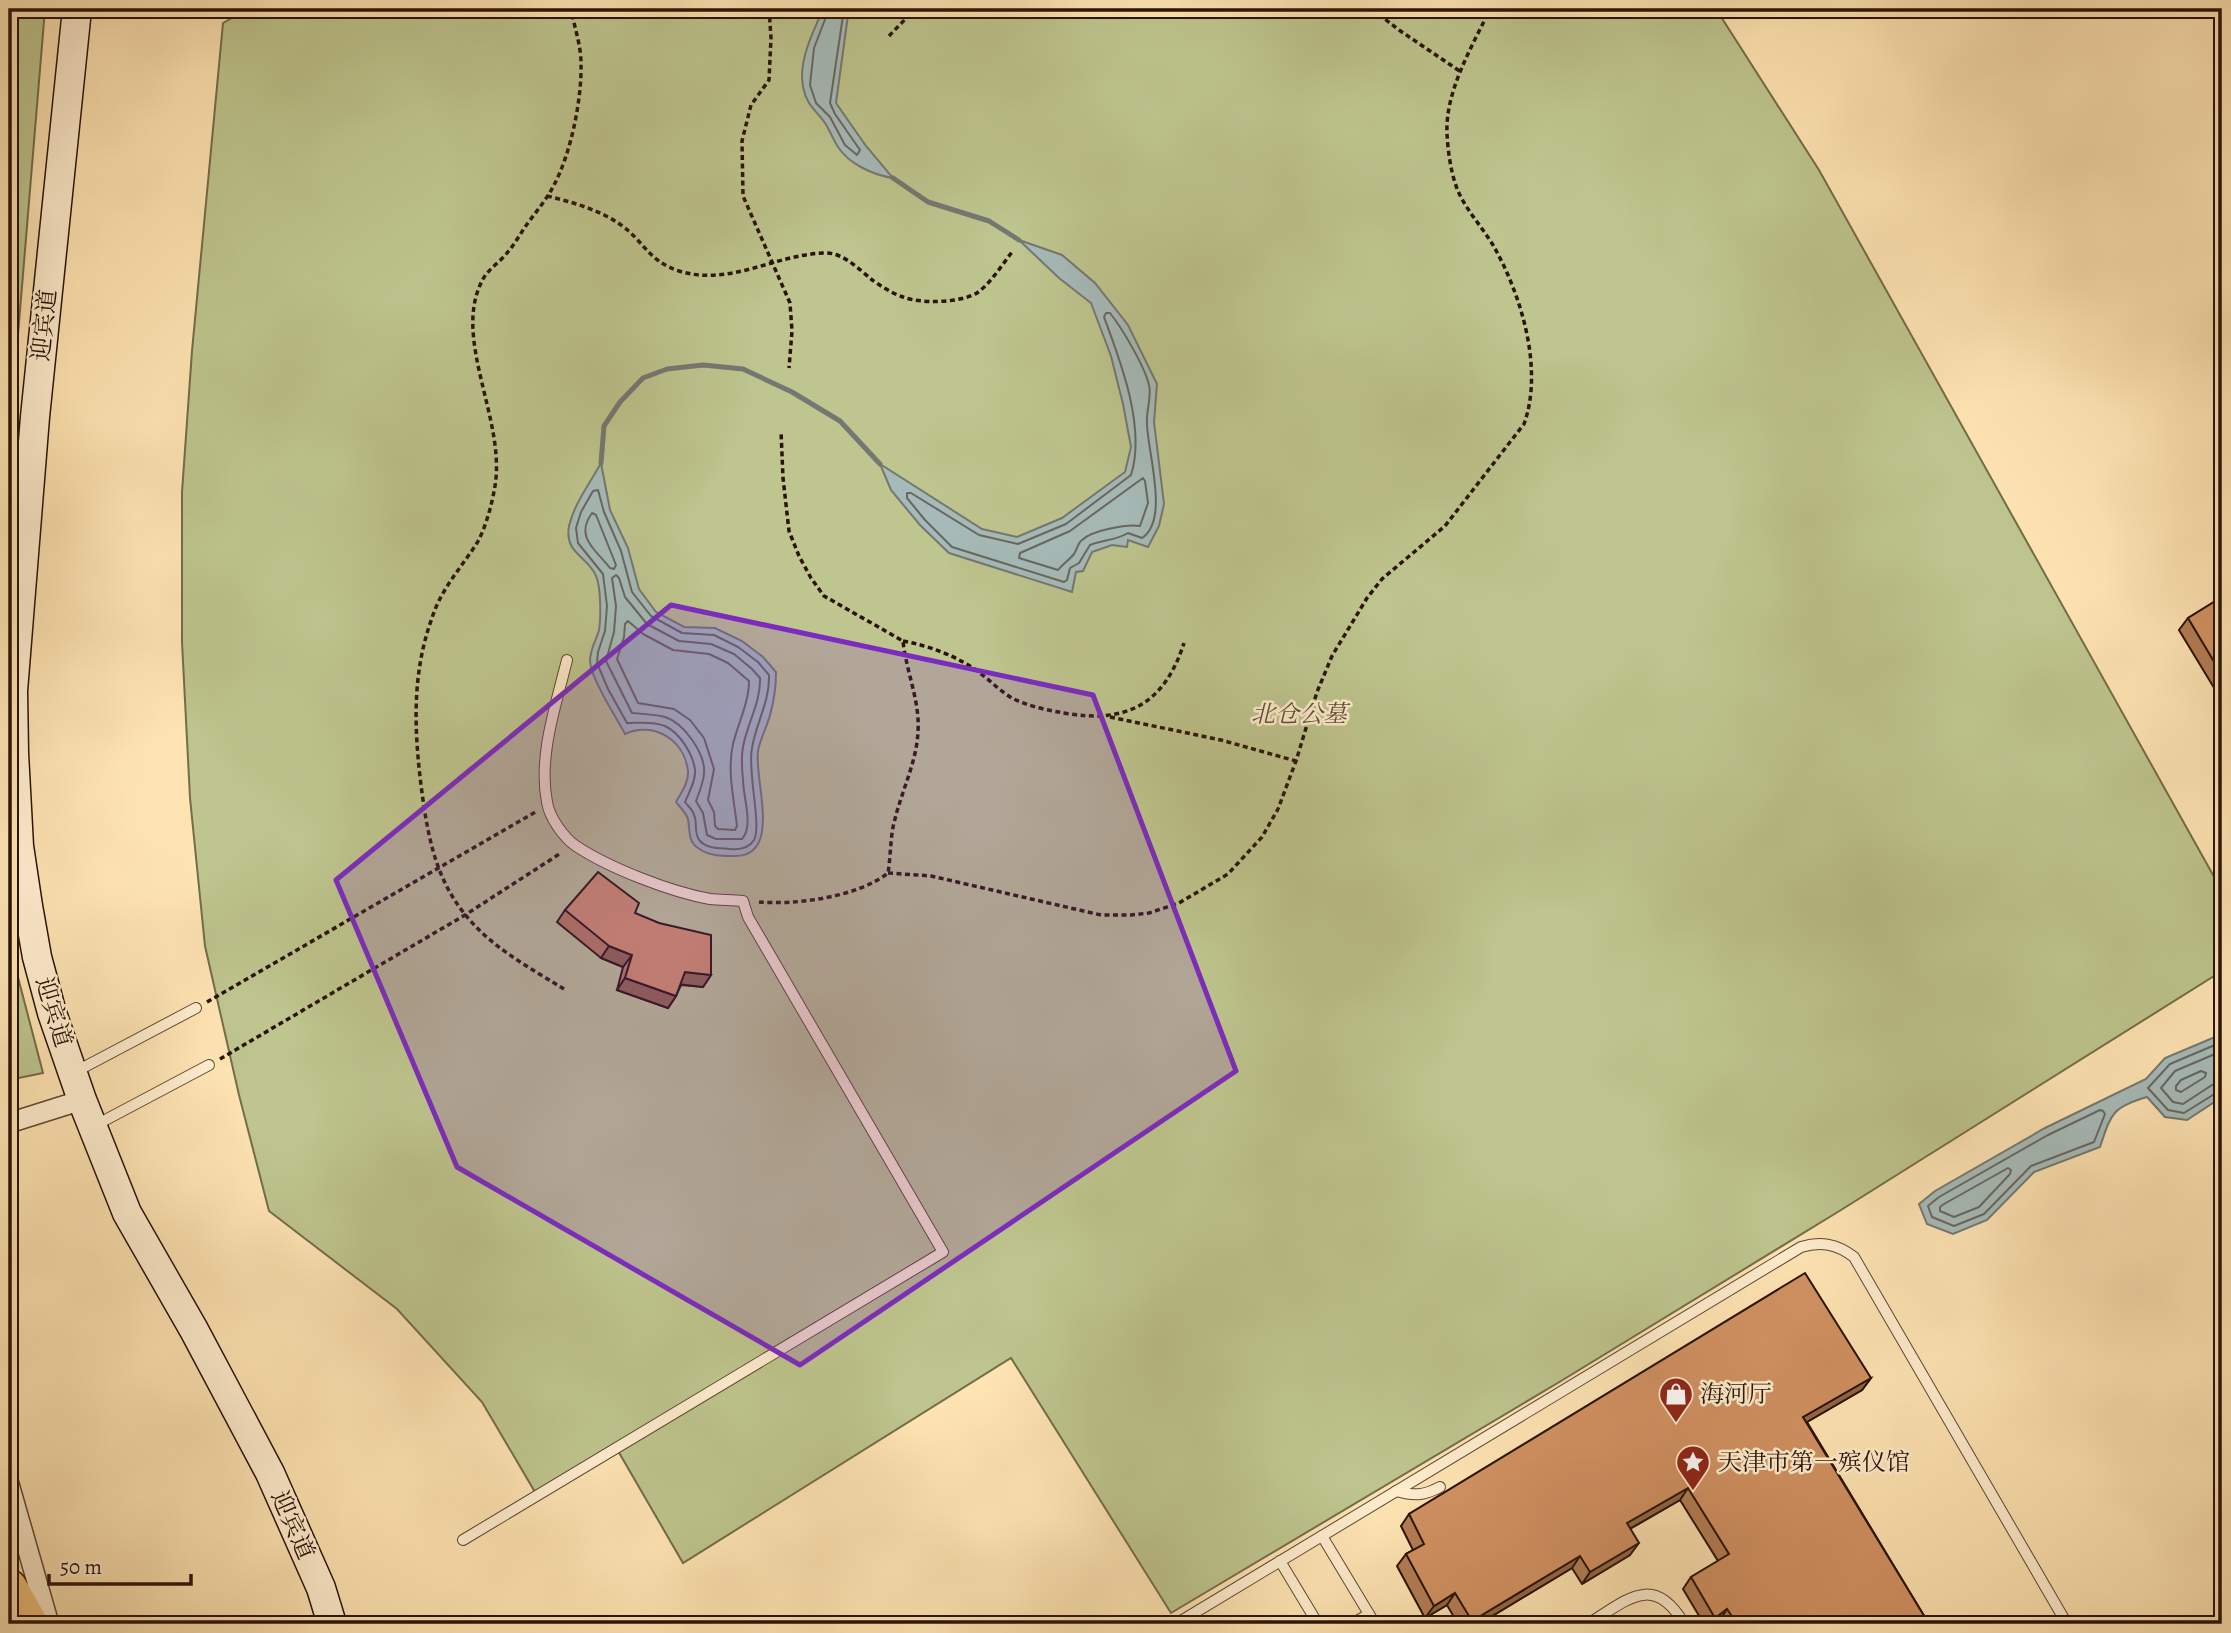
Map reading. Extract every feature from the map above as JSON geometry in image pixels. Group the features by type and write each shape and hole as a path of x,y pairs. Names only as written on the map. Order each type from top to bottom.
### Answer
{"highway":[{"path":"9,1587 30,1624"}],"street":[{"name":"迎宾道","path":"77,9 35,416 13,691 19,846 28,906 37,957 52,1013 82,1100 127,1213 194,1330 270,1473 321,1588 332,1624"},
{"path":"9,1123 82,1100"},
{"path":"9,1484 49,1624"}],"lane":[{"path":"463,1540 943,1252 748,917 743,901 710,899 653,882 607,863 574,845 557,825 547,805 545,778 554,709 567,660"},
{"path":"73,1073 196,1008"},
{"path":"94,1127 209,1065"},
{"path":"1176,1624 1801,1247 1816,1242 1845,1250 1854,1257 2067,1624"},
{"path":"1396,1491 1417,1496 1440,1487"},
{"path":"1322,1536 1375,1624"},
{"path":"1280,1562 1313,1623"},
{"path":"1588,1624 1637,1594 1650,1593 1664,1599 1684,1624"},
{"path":"1352,1624 1369,1615"}],"path":[{"path":"564,989 492,941 465,915 437,868 427,832 414,714 421,656 432,615 454,573 477,542 495,486 493,426 472,338 473,312 482,280 507,253 555,185 570,142 581,61 572,9"},
{"path":"769,9 769,80 751,106 742,141 743,196 790,303 792,331 789,368"},
{"path":"889,36 915,9"},
{"path":"1372,9 1461,72"},
{"path":"743,901 821,900 873,885 888,873 931,876 1101,915 1149,913 1179,903 1228,874 1262,837 1278,809 1317,692 1332,656 1367,598 1382,579 1445,526 1524,424 1531,407 1530,345 1521,305 1493,244 1458,191 1447,132 1451,96 1490,9"},
{"path":"547,196 577,203 622,226 661,265 708,277 800,255 829,252 854,264 873,281 903,297 953,300 977,293 1012,252"},
{"path":"781,431 789,531 811,578 824,596 903,641 928,646 974,668 1012,698 1085,717 1126,713 1146,703 1177,664 1184,643"},
{"path":"888,873 893,824 918,732 918,709 905,662 903,641"},
{"path":"1105,716 1221,740 1296,761"},
{"path":"196,1008 547,805"},
{"path":"209,1065 465,915 574,845"}],"highlighted area":[{"path":"671,605 1093,695 1236,1071 800,1365 457,1167 336,880"}],"green space":[{"path":"9,9 45,9 9,443"},
{"name":"北仓公墓","path":"248,9 1716,9 1819,170 2222,891 2222,971 1841,1210 1561,1381 1171,1613 1011,1358 683,1563 614,1444 535,1492 482,1402 397,1309 269,1211 205,946 190,798 182,642 182,492 192,351 223,23"},
{"path":"9,922 14,962 43,1073 9,1080"}],"water":[{"path":"823,9 852,9 848,15 836,103 866,146 893,178 870,171 848,159 807,99 803,87 803,67 807,47"},
{"path":"1019,240 1062,255 1095,283 1128,325 1157,384 1154,422 1164,504 1159,526 1148,547 1128,540 1127,547 1112,545 1092,552 1083,571 1076,572 1072,592 949,553 920,525 891,490 880,464 982,529 1017,537 1062,518 1125,472 1131,447 1123,404 1111,356 1091,303 1059,278"},
{"path":"601,463 610,510 628,548 639,589 656,612 684,627 715,628 742,641 763,657 776,672 773,704 758,751 762,831 758,844 749,853 734,856 715,855 702,851 695,845 691,839 688,819 676,802 688,775 680,750 666,736 656,732 646,730 625,734 591,669 591,653 600,625 599,587 592,569 573,549 568,535 575,510"},
{"path":"2222,1034 2222,1097 2187,1120 2165,1117 2147,1097 2126,1104 2110,1119 2100,1147 2034,1172 1987,1220 1953,1234 1927,1224 1919,1204 1935,1191 2045,1128 2146,1079 2165,1058"}],"building":[{"path":"2222,597 2222,675 2188,618"},
{"path":"598,872 639,903 635,913 659,923 711,935 711,975 685,972 676,996 625,978 632,955 609,946 565,910"},
{"path":"1805,1273 1871,1378 1803,1417 1929,1624 1737,1624 1727,1609 1715,1618 1691,1577 1729,1554 1688,1488 1627,1523 1639,1543 1590,1572 1580,1556 1472,1621 1455,1593 1434,1606 1406,1554 1424,1544 1409,1514"}],"waterway":[{"path":"893,178 928,202 989,221 1019,240"},
{"path":"601,463 604,426 620,402 643,378 667,369 703,365 743,369 792,392 840,421 880,464"}],"place":[{"name":"海河厅","path":"1676,1424"},
{"name":"天津市第一殡仪馆","path":"1693,1492"}]}
